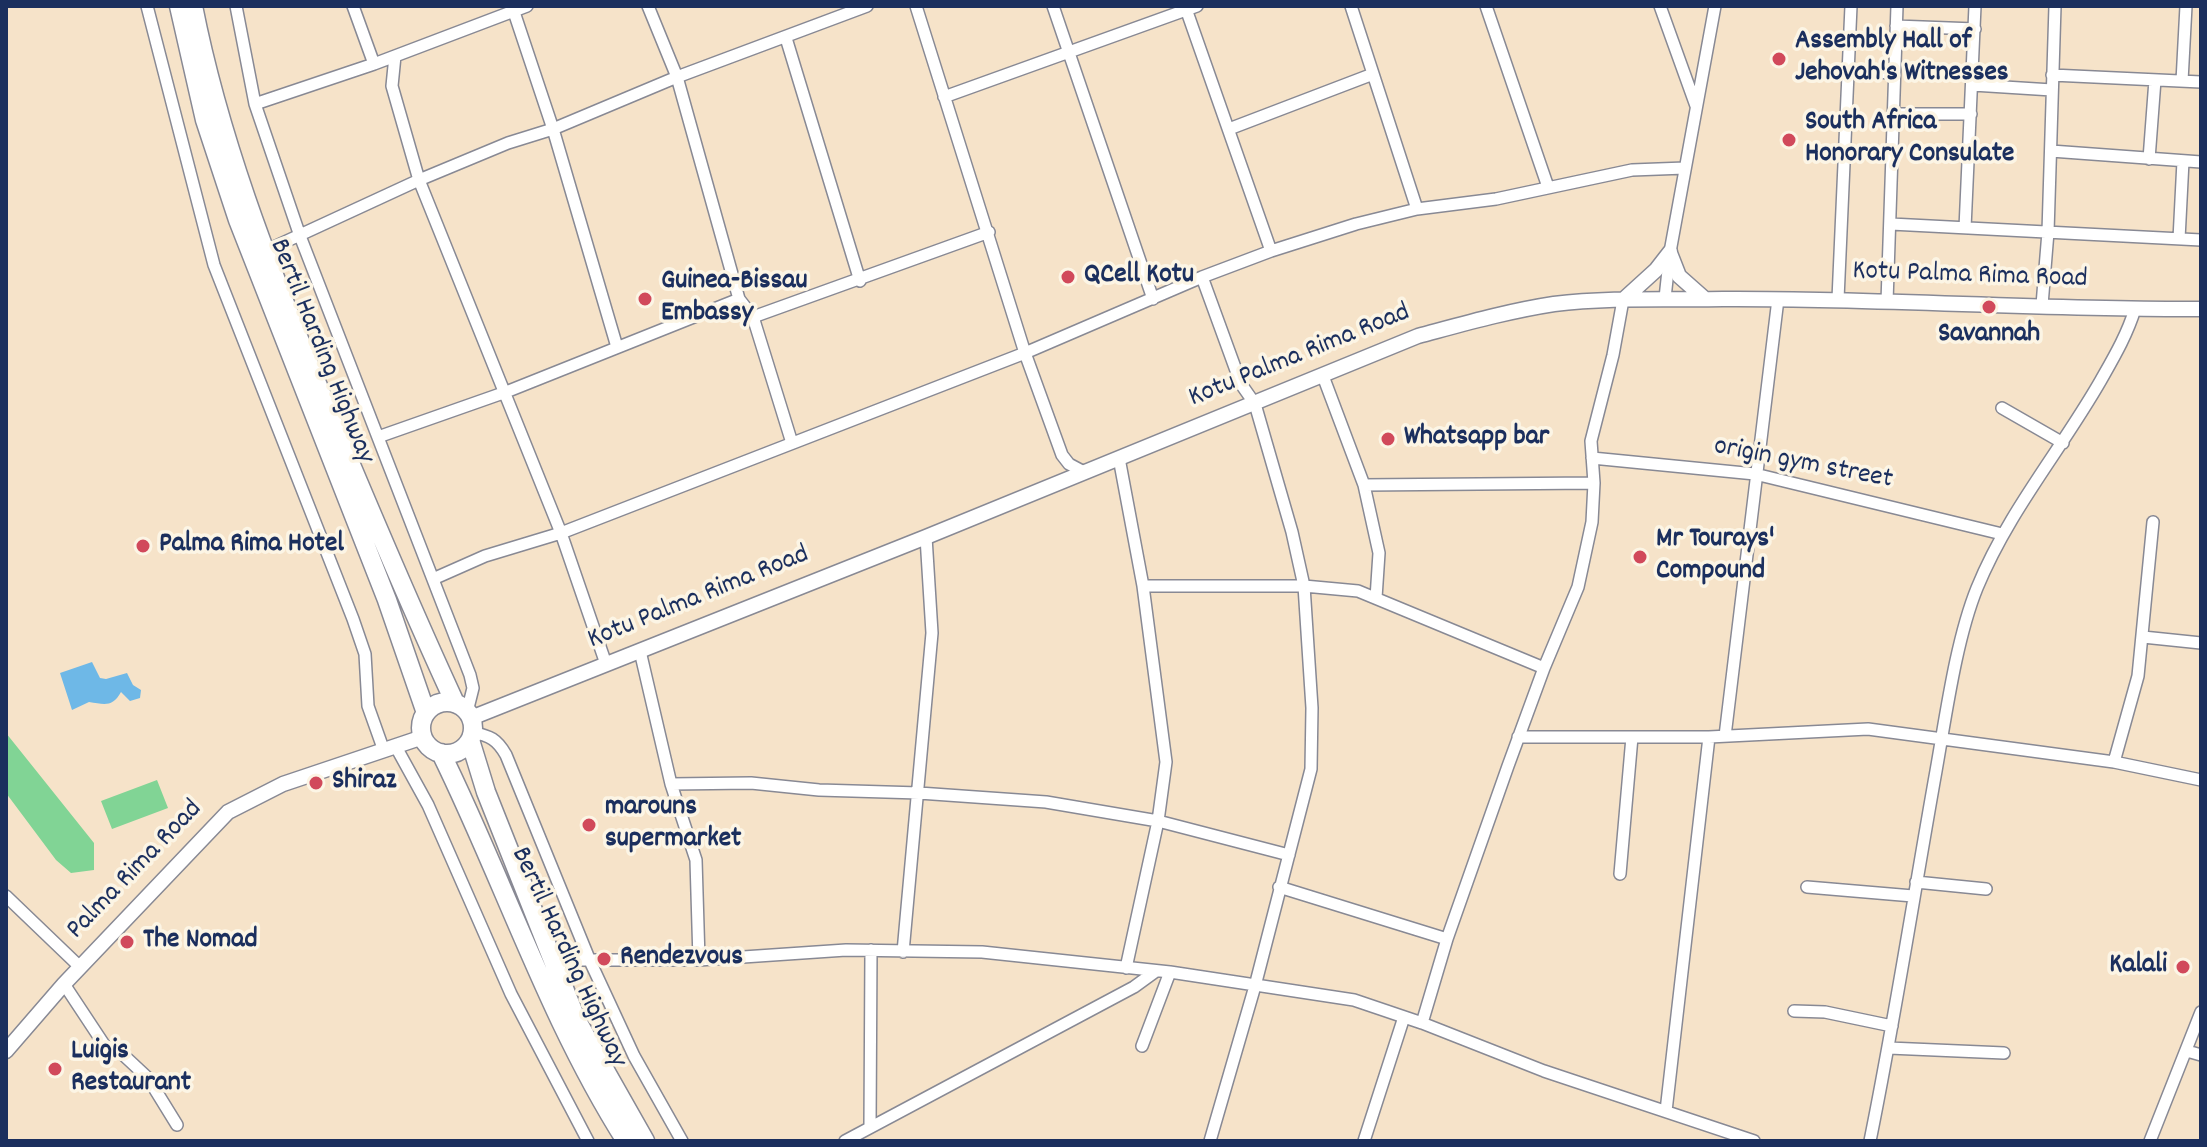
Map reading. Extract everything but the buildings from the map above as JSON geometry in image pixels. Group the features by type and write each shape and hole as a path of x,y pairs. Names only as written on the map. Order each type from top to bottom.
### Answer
{"main road":[{"name":"Bertil Harding Highway","path":"179,6 205,120 238,220 382,586 426,713 421,725 423,737 430,747 441,753 478,830 563,1028 626,1141"},
{"name":"Bertil Harding Highway","path":"193,6 218,116 263,252 421,631 467,721 486,792 577,1021 645,1141"},
{"path":"426,713 441,703 467,721 460,750 441,753"}],"street":[{"path":"147,6 214,265 353,619 365,654 368,706 390,749 428,805 511,994 588,1141"},
{"path":"236,6 255,104 300,236 473,688 467,721 491,736 506,755 590,961 634,1056 682,1141"},
{"path":"353,6 374,64"},
{"path":"255,104 374,64 513,8 527,6"},
{"path":"648,6 677,77 739,299 753,317 792,443"},
{"path":"263,252 508,143 553,129 677,77 867,6"},
{"path":"916,6 1025,353 1062,455 1069,464 1084,472"},
{"path":"1053,6 1153,299"},
{"path":"1351,6 1417,209"},
{"path":"1486,6 1548,187"},
{"path":"1660,6 1696,106"},
{"path":"1665,298 1670,253 1715,6"},
{"path":"1838,299 1851,6"},
{"path":"1887,302 1897,6"},
{"path":"1965,228 1975,6"},
{"path":"2042,305 2048,232 2055,6"},
{"path":"2182,81 2186,6"},
{"path":"944,97 1190,7 1271,251"},
{"path":"513,8 553,129 617,347"},
{"path":"1896,26 1975,29"},
{"path":"786,38 860,281"},
{"path":"395,56 392,86 419,180 561,533 606,664"},
{"path":"1848,71 1894,73"},
{"path":"1229,129 1373,74"},
{"path":"2052,75 2201,82"},
{"path":"2149,159 2155,80"},
{"path":"1973,85 2052,90"},
{"path":"1893,114 1971,114"},
{"path":"2051,151 2201,162"},
{"path":"2179,239 2183,161"},
{"path":"433,579 485,556 561,533 1025,353 1202,277 1271,251 1356,224 1417,209 1496,199 1632,170 1685,168"},
{"path":"1891,224 2201,240"},
{"path":"753,317 989,232"},
{"path":"1670,253 1679,276 1705,299"},
{"path":"1422,1023 1447,939 1518,737 1578,587 1592,522 1594,483 1591,441 1613,355 1623,300 1670,253"},
{"path":"1202,277 1241,384 1255,404 1292,532 1304,586 1312,708 1311,769 1255,986 1210,1141"},
{"name":"Kotu Palma Rima Road","path":"467,721 1418,336 1472,322 1554,304 1665,298 1838,299 2201,309"},
{"path":"378,437 506,392 739,299"},
{"path":"1725,736 1778,299"},
{"path":"1870,1141 1942,739 1964,630 1976,590 2022,500 2063,443 2128,332 2135,309"},
{"path":"1323,376 1364,485 1379,553 1376,598"},
{"path":"2002,408 2063,443"},
{"path":"1119,458 1143,586 1166,762 1158,821 1126,968"},
{"name":"origin gym street","path":"1592,458 1755,474 2002,534"},
{"path":"1364,485 1594,483"},
{"path":"2114,762 2138,676 2153,522"},
{"path":"903,952 932,633 926,537"},
{"path":"1143,586 1304,586 1358,591 1544,668"},
{"path":"2143,637 2201,643"},
{"path":"640,651 671,784 696,860 699,960"},
{"path":"1518,737 1709,737 1868,729 2114,762 2201,780"},
{"name":"Palma Rima Road","path":"6,1051 64,984 228,812 283,784 423,737"},
{"path":"1620,874 1632,737"},
{"path":"1666,1111 1709,737"},
{"path":"671,784 751,783 819,790 1046,802 1158,821 1289,855"},
{"path":"1916,882 1986,889"},
{"path":"1279,887 1447,939"},
{"path":"1807,887 1913,896"},
{"path":"6,896 80,967"},
{"path":"551,960 699,960 871,950 982,952 1170,972 1354,1000 1544,1071 1754,1141"},
{"path":"870,1126 871,950"},
{"path":"845,1141 1134,987 1156,971"},
{"path":"1142,1046 1170,972"},
{"path":"64,984 105,1046 118,1050 148,1078 177,1125"},
{"path":"1794,1011 1825,1012 1892,1026"},
{"path":"2154,1140 2201,1012"},
{"path":"1364,1141 1404,1017"},
{"path":"1889,1048 2004,1053"},
{"path":"2187,1051 2201,1055"}],"green space":[{"path":"6,733 94,843 94,870 71,873 56,860 6,793"},
{"path":"157,780 168,808 112,829 101,801"}],"water":[{"path":"92,662 100,678 127,673 133,685 141,690 140,698 130,701 121,692 111,703 89,702 72,710 60,673"}],"place":[{"name":"Assembly Hall of Jehovah's Witnesses","path":"1779,59"},
{"name":"South Africa Honorary Consulate","path":"1789,140"},
{"name":"QCell Kotu","path":"1068,277"},
{"name":"Guinea-Bissau Embassy","path":"645,299"},
{"name":"Savannah","path":"1989,307"},
{"name":"Whatsapp bar","path":"1388,439"},
{"name":"Palma Rima Hotel","path":"143,546"},
{"name":"Mr Tourays' Compound","path":"1640,557"},
{"name":"Shiraz","path":"316,783"},
{"name":"marouns supermarket","path":"589,825"},
{"name":"The Nomad","path":"127,942"},
{"name":"Rendezvous","path":"604,959"},
{"name":"Kalali","path":"2183,967"},
{"name":"Luigis Restaurant","path":"55,1069"}]}
